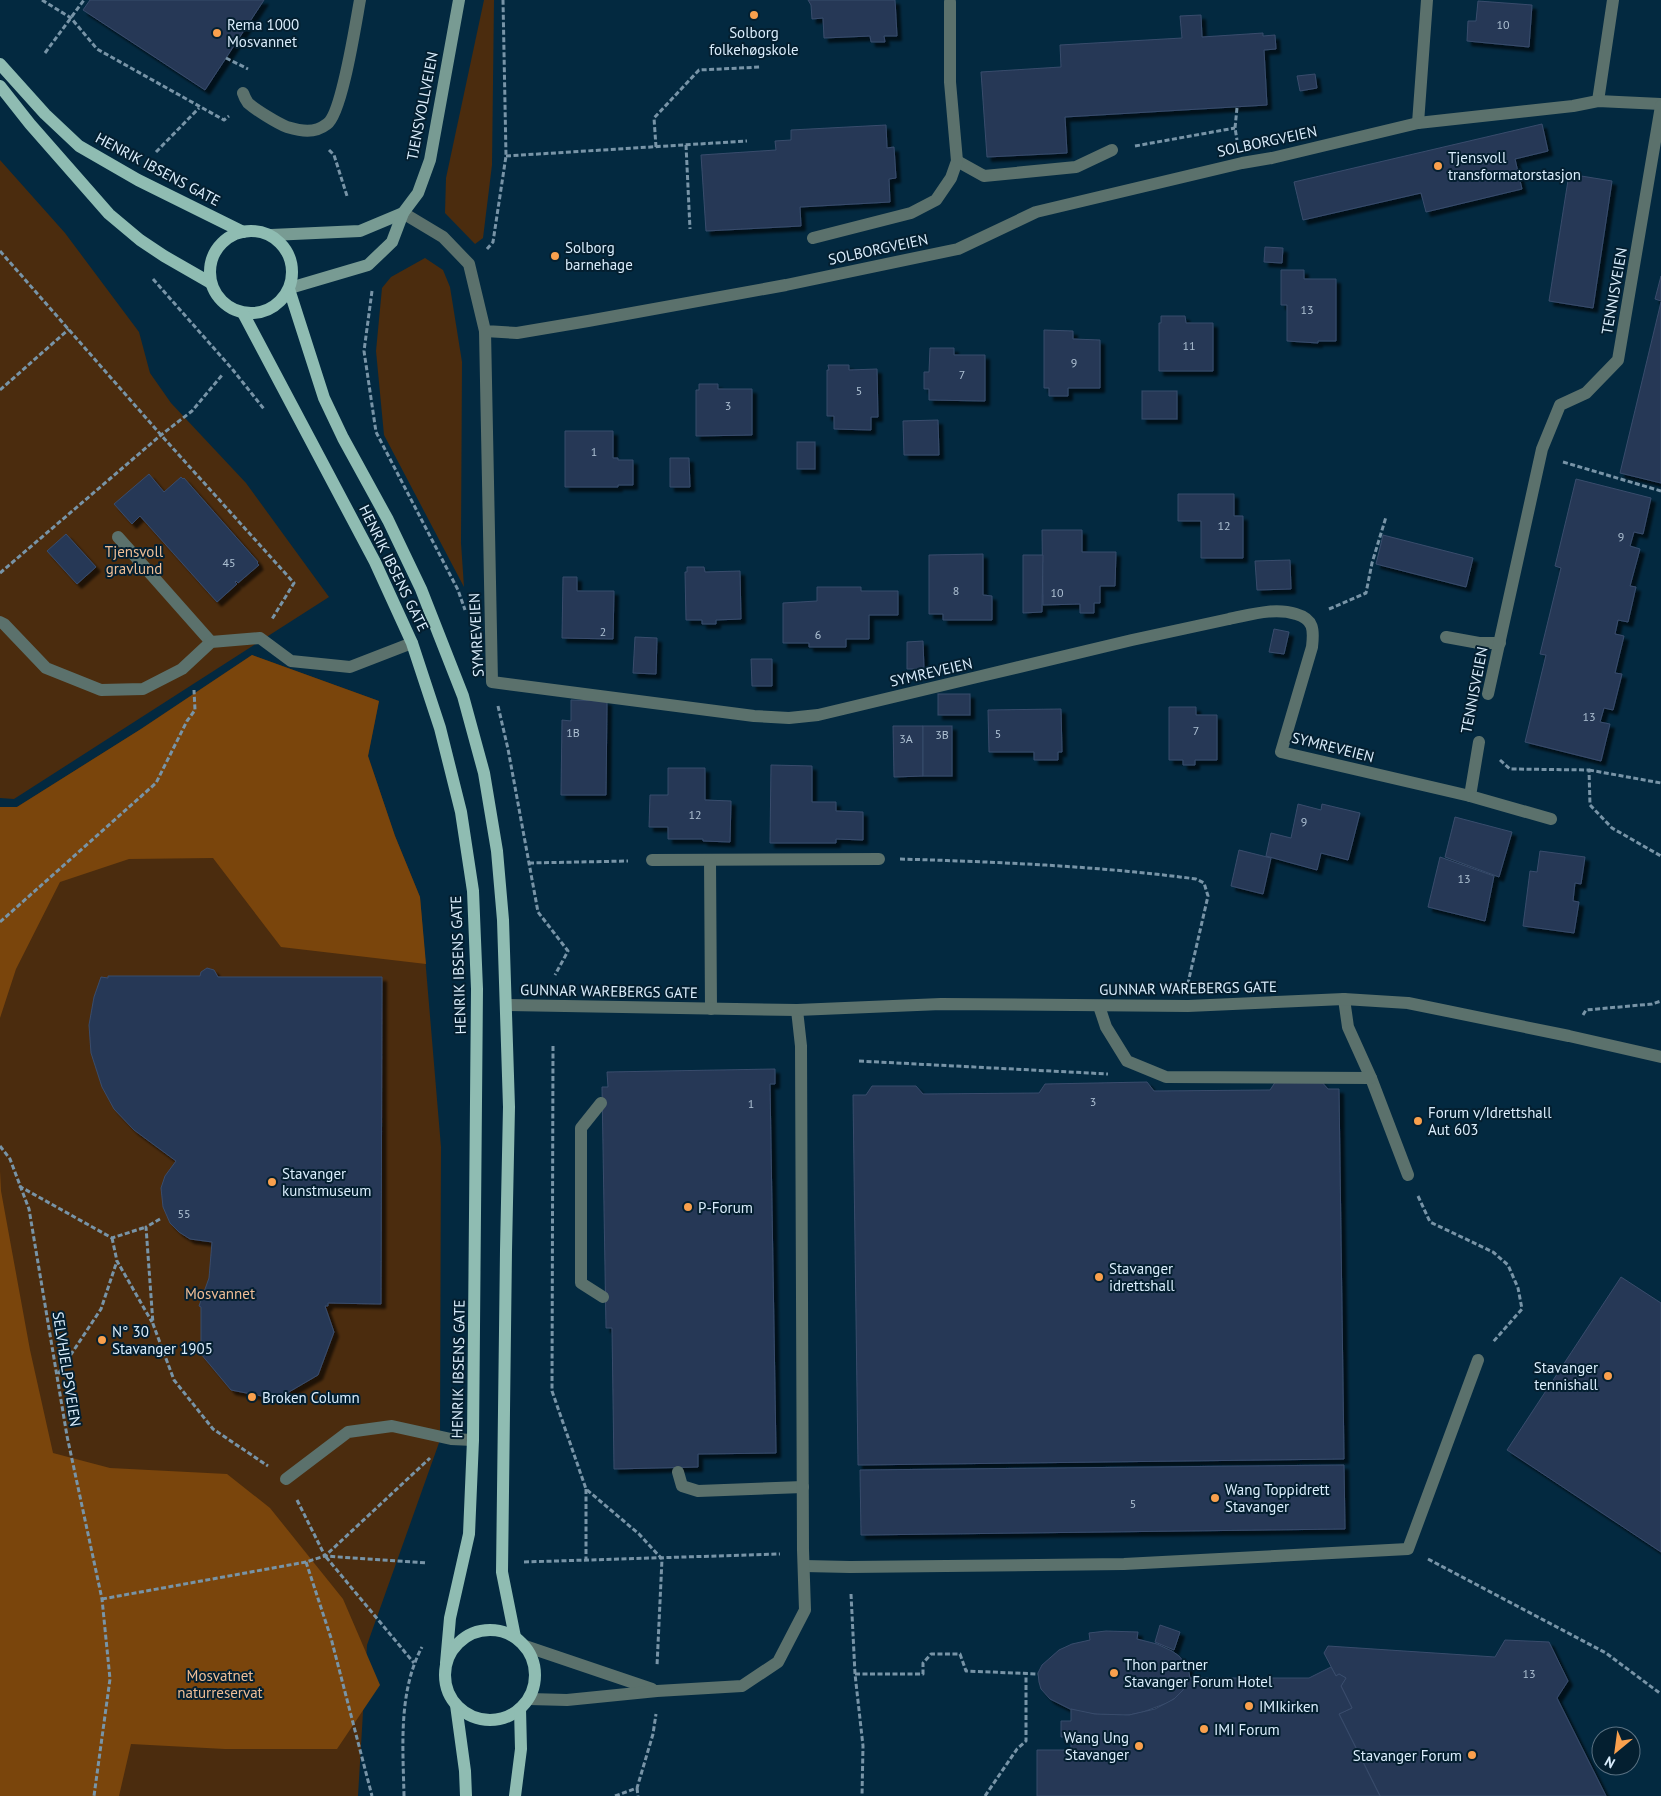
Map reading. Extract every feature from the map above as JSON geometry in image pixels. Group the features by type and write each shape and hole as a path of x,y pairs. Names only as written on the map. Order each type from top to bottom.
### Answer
{"main road":[{"name":"HENRIK IBSENS GATE","path":"0,64 46,114 79,146 138,180 243,232"},
{"path":"0,86 30,124 109,214 140,240 164,256 212,282"},
{"path":"257,231 271,235 288,252 293,276 290,288 281,301 270,309 257,313 243,313 232,309 216,293 212,282 210,269 213,256 220,245 231,236 243,232 257,231"},
{"name":"HENRIK IBSENS GATE","path":"290,288 324,398 343,438 388,520 421,590 463,696 484,773 497,851 503,920 509,1107 502,1572 515,1637"},
{"name":"HENRIK IBSENS GATE","path":"243,313 375,562 412,643 440,728 461,812 473,891 477,989 473,1440 469,1534 450,1618 446,1663"},
{"path":"495,1630 515,1637 525,1646 533,1658 536,1672 535,1686 529,1699 520,1709 508,1717 494,1720 480,1719 466,1714 456,1704 448,1692 445,1678 446,1663 452,1650 462,1640 474,1633 495,1630"},
{"path":"456,1704 465,1771 466,1796"},
{"path":"515,1796 521,1748 520,1709"}],"street":[{"path":"245,98 281,125 298,130 314,131 329,124 342,90 360,0"},
{"name":"TJENSVOLLVEIEN","path":"290,288 368,265 392,242 403,212 418,192 430,160 459,0"},
{"path":"1418,123 1427,0"},
{"path":"1598,101 1613,0"},
{"path":"813,238 911,213 936,200 951,178 957,160 950,82 950,2"},
{"name":"SOLBORGVEIEN","path":"485,331 516,332 588,321 786,284 958,249 1036,212 1418,123 1573,106 1598,101 1661,105"},
{"name":"TENNISVEIEN","path":"1488,694 1542,449 1560,405 1586,394 1618,360 1661,105"},
{"path":"957,160 984,176 1076,167 1112,150"},
{"path":"403,212 444,237 469,264 485,331"},
{"name":"TJENSVOLLVEIEN","path":"271,235 360,231 403,212"},
{"name":"SYMREVEIEN","path":"485,331 492,682 754,716 789,718 818,715 1185,628 1268,612 1286,612 1297,614 1309,620 1312,628 1312,647 1282,752 1470,796 1551,819"},
{"path":"118,536 211,642"},
{"path":"0,622 46,668 101,690 143,689 182,669 211,642 260,638 291,661 350,667 412,643"},
{"name":"TENNISVEIEN","path":"1446,637 1479,644 1500,643"},
{"path":"1470,796 1480,742"},
{"path":"652,860 879,859"},
{"name":"GUNNAR WAREBERGS GATE","path":"710,860 711,1009"},
{"path":"1344,999 1348,1027 1371,1078 1408,1175"},
{"name":"GUNNAR WAREBERGS GATE","path":"506,1005 797,1010 941,1004 1188,1006 1344,999 1408,1003 1661,1057"},
{"path":"1100,1006 1106,1027 1127,1061 1166,1077 1371,1078"},
{"path":"529,1699 567,1700 657,1691 742,1686 778,1662 805,1610 801,1046 797,1010"},
{"path":"601,1103 581,1128 582,1283 603,1297"},
{"path":"804,1566 1124,1564 1408,1548 1478,1360"},
{"path":"286,1479 348,1432 392,1426 451,1439 473,1440"},
{"path":"678,1472 682,1486 698,1491 803,1487"},
{"path":"525,1646 657,1691"}],"path":[{"path":"42,0 71,18 97,49 199,108 224,120 245,98"},
{"path":"45,53 84,0"},
{"path":"469,264 494,242 506,156 503,0"},
{"path":"656,146 654,118 698,70 761,67"},
{"path":"156,152 199,108"},
{"path":"1237,108 1235,128 1242,163"},
{"path":"1112,150 1235,128"},
{"path":"506,156 747,141"},
{"path":"686,144 690,230"},
{"path":"334,155 347,196"},
{"path":"0,251 70,329 160,435 294,583 260,638"},
{"path":"151,277 265,409"},
{"path":"372,291 364,351 376,432 458,590 468,618"},
{"path":"0,390 70,329"},
{"path":"0,573 160,435 192,411 223,374"},
{"path":"1542,449 1566,464 1661,491"},
{"path":"1309,620 1320,613 1366,593 1372,563 1386,517"},
{"path":"0,922 156,783 187,721 195,710 196,656"},
{"path":"492,682 508,748 538,912 568,951 555,975"},
{"name":"TENNISVEIEN","path":"1480,742 1510,768 1589,770 1661,783"},
{"path":"1589,770 1590,805 1612,828 1661,856"},
{"path":"879,859 958,861 1108,870 1196,879 1204,883 1208,896 1188,979 1188,1006"},
{"path":"529,863 652,860"},
{"path":"1569,1036 1586,1010 1652,1004 1661,1001"},
{"path":"553,1046 552,1391 586,1489 586,1560"},
{"path":"859,1061 1117,1074"},
{"name":"SELVHJELPSVEIEN","path":"0,1146 10,1159 29,1209 67,1436 102,1599 110,1679 94,1796"},
{"path":"1408,1175 1430,1222 1493,1252 1508,1265 1518,1288 1522,1309 1478,1360"},
{"path":"20,1186 112,1238 146,1227 160,1220"},
{"path":"146,1227 153,1324"},
{"path":"112,1238 117,1261 153,1324 174,1380 213,1429 286,1479 325,1556 414,1663 404,1706 404,1796"},
{"path":"57,1374 101,1309 117,1261"},
{"path":"325,1556 451,1439"},
{"path":"586,1489 640,1534 662,1558 657,1668"},
{"path":"1408,1548 1606,1653 1661,1694"},
{"path":"524,1562 784,1554"},
{"path":"102,1599 306,1562 325,1556 427,1563"},
{"path":"306,1562 332,1638 372,1796"},
{"path":"851,1594 855,1674 863,1746 862,1796"},
{"path":"855,1674 922,1674 923,1663 931,1654 960,1654 966,1672 1038,1674"},
{"path":"986,1796 1017,1750 1026,1740 1026,1673"},
{"path":"638,1796 637,1788 653,1734 657,1709"},
{"path":"615,1796 637,1788"}],"green space":[{"path":"484,0 494,0 492,165 483,238 475,244 445,213 446,178"},
{"name":"Tjensvoll gravlund","path":"0,160 65,233 139,332 150,373 171,403 246,483 329,597 14,799 0,798"},
{"path":"425,258 443,270 450,287 462,362 461,543 464,587 384,435 376,351 382,288 391,277"},
{"name":"Mosvannet","path":"252,655 379,701 368,756 395,836 420,897 441,1147 440,1440 367,1645 358,1796 0,1796 0,807 17,807 141,729"},
{"path":"252,655 379,701 368,756 395,836 420,897 426,964 281,947 213,858 129,859 60,882 16,969 0,1018 0,807 17,807 141,729"},
{"name":"Mosvatnet naturreservat","path":"0,1171 1,1191 30,1350 53,1453 110,1468 227,1474 270,1508 343,1599 380,1685 337,1749 225,1749 131,1744 119,1796 0,1796"}],"building":[{"path":"90,0 264,0 205,90 83,10"},
{"path":"808,0 895,0 897,36 884,36 885,42 871,42 870,36 824,38 823,18 812,19 811,5"},
{"path":"1478,1 1532,5 1529,47 1467,41 1468,21 1476,21"},
{"path":"1201,15 1202,37 1263,33 1263,36 1275,35 1276,49 1264,50 1267,105 1065,117 1067,153 987,157 981,72 1061,67 1060,45 1182,38 1180,16"},
{"path":"1315,74 1317,88 1300,91 1297,76"},
{"name":"Tjensvoll transformatorstasjon","path":"1542,124 1548,151 1515,159 1522,189 1426,212 1421,193 1303,220 1294,182"},
{"path":"886,125 887,148 894,147 896,178 889,179 890,202 800,207 801,226 706,231 701,155 776,150 775,141 791,140 791,130"},
{"path":"1569,174 1612,181 1593,308 1549,301"},
{"path":"1265,247 1283,248 1282,263 1264,262"},
{"path":"1281,270 1304,270 1304,279 1336,279 1336,341 1318,341 1318,343 1287,341 1287,305 1281,305"},
{"path":"1661,276 1661,301 1655,299"},
{"path":"1661,302 1661,483 1620,473"},
{"path":"1161,316 1185,316 1186,323 1213,323 1213,371 1159,371 1159,323 1161,323"},
{"path":"1044,330 1073,331 1073,339 1100,340 1100,388 1068,388 1068,396 1049,396 1049,388 1044,388"},
{"path":"930,348 954,348 954,355 985,355 985,401 929,400 929,389 924,389 924,372 929,372"},
{"path":"828,365 849,365 849,370 877,369 878,417 871,417 871,430 834,429 834,416 827,416"},
{"path":"699,384 718,384 718,389 752,389 752,435 696,436 696,390 699,390"},
{"path":"1142,391 1177,391 1177,419 1142,419"},
{"path":"938,420 939,455 904,455 903,421"},
{"path":"565,431 613,431 613,458 633,460 633,485 618,485 618,487 565,487"},
{"path":"797,442 815,442 815,469 797,469"},
{"path":"670,458 689,458 690,487 670,487"},
{"path":"149,474 164,492 181,477 184,478 258,562 259,565 238,583 236,581 237,584 217,602 140,516 132,524 114,504"},
{"path":"1576,479 1651,498 1643,534 1634,532 1630,546 1640,549 1630,586 1636,587 1628,622 1618,620 1615,634 1624,636 1615,673 1622,674 1613,710 1604,708 1600,722 1610,724 1601,761 1525,742 1546,655 1540,654 1561,568 1555,566"},
{"path":"1178,494 1234,494 1234,516 1243,516 1243,558 1201,558 1201,521 1178,521"},
{"path":"1042,530 1082,530 1082,552 1116,552 1115,586 1100,586 1100,603 1094,603 1094,613 1080,613 1080,604 1043,605"},
{"path":"66,534 96,567 77,584 47,551"},
{"path":"1383,535 1473,558 1466,587 1376,564"},
{"path":"983,554 983,595 992,596 992,620 943,620 943,614 929,614 929,555"},
{"path":"1023,555 1043,555 1042,612 1023,613"},
{"path":"1290,560 1291,589 1257,590 1255,561"},
{"path":"687,567 704,567 705,572 740,571 741,619 716,620 716,624 702,624 702,620 686,620 685,572 687,572"},
{"path":"563,577 577,577 577,591 614,591 613,639 562,638"},
{"path":"817,587 861,587 861,591 898,591 898,615 869,615 869,639 846,639 846,647 809,647 809,643 783,643 783,603 817,601"},
{"path":"1274,629 1289,632 1284,654 1269,652"},
{"path":"635,637 657,638 656,674 633,673"},
{"path":"923,641 924,669 907,669 907,642"},
{"path":"751,659 772,659 772,686 752,686"},
{"path":"938,694 970,694 970,715 938,715"},
{"path":"571,700 607,701 606,795 561,795 562,720 571,721"},
{"path":"1169,707 1196,707 1196,715 1217,715 1217,760 1195,760 1195,765 1183,765 1183,760 1169,760"},
{"path":"1061,709 1062,752 1058,752 1058,760 1034,760 1034,752 989,752 988,710"},
{"path":"893,726 923,726 923,776 894,777"},
{"path":"923,726 952,726 952,776 923,776"},
{"path":"771,765 812,766 812,802 836,802 836,811 863,812 863,840 836,839 836,843 770,843"},
{"path":"668,768 705,768 705,800 731,801 730,842 703,841 703,839 668,839 668,827 649,827 650,795 668,795"},
{"path":"1298,804 1321,810 1322,804 1360,813 1348,860 1321,853 1317,870 1266,856 1271,833 1291,838"},
{"path":"1455,817 1512,832 1499,877 1445,857"},
{"path":"1239,850 1271,858 1263,894 1231,886"},
{"path":"1540,851 1585,857 1581,884 1575,883 1573,901 1579,902 1574,933 1523,926 1530,871 1537,872"},
{"path":"1440,857 1494,876 1485,921 1428,907"},
{"name":"Stavanger kunstmuseum","path":"207,968 214,970 218,977 382,977 381,1304 328,1303 328,1306 325,1306 334,1332 318,1375 277,1399 231,1390 201,1354 201,1307 199,1306 209,1278 212,1242 190,1239 170,1223 163,1207 161,1188 165,1176 176,1161 134,1130 114,1109 102,1087 91,1053 89,1025 94,997 101,977 200,976 201,972"},
{"name":"P-Forum","path":"775,1069 775,1084 770,1084 776,1453 698,1454 698,1467 614,1469 612,1328 606,1328 602,1087 608,1087 607,1072"},
{"name":"Stavanger idrettshall","path":"1320,1080 1328,1089 1339,1089 1344,1459 858,1465 853,1095 866,1095 872,1086 916,1086 923,1094 1039,1093 1045,1084 1147,1082 1154,1091 1270,1090 1276,1081"},
{"name":"Stavanger tennishall","path":"1621,1277 1661,1303 1661,1552 1507,1450"},
{"path":"1344,1465 1345,1529 861,1535 860,1470"},
{"path":"1160,1625 1180,1632 1174,1650 1155,1642"},
{"name":"Thon partner Stavanger Forum Hotel","path":"1106,1631 1138,1632 1137,1639 1157,1644 1179,1656 1188,1667 1190,1678 1185,1688 1177,1697 1167,1703 1129,1715 1115,1716 1083,1713 1050,1699 1041,1689 1039,1682 1038,1673 1042,1665 1059,1650 1072,1644 1090,1640 1089,1633"},
{"name":"Stavanger Forum","path":"1505,1640 1549,1642 1568,1681 1557,1698 1591,1766 1591,1776 1596,1776 1606,1796 1380,1796 1339,1714 1352,1708 1341,1686 1346,1678 1339,1674 1336,1676 1324,1653 1328,1646 1495,1657"},
{"name":"IMI Forum","path":"1331,1667 1336,1676 1339,1674 1346,1678 1341,1686 1352,1708 1339,1714 1380,1796 1037,1796 1037,1750 1071,1750 1071,1737 1061,1737 1061,1721 1071,1721 1071,1709 1095,1714 1129,1715 1155,1709 1174,1699 1185,1688 1190,1678 1309,1678"}],"place":[{"name":"Solborg folkehøgskole","path":"754,15"},
{"name":"Rema 1000 Mosvannet","path":"217,33"},
{"name":"Tjensvoll transformatorstasjon","path":"1438,166"},
{"name":"Solborg barnehage","path":"555,256"},
{"name":"Forum v/Idrettshall Aut 603","path":"1418,1121"},
{"name":"Stavanger kunstmuseum","path":"272,1182"},
{"name":"P-Forum","path":"688,1207"},
{"name":"Stavanger idrettshall","path":"1099,1277"},
{"name":"N° 30 Stavanger 1905","path":"102,1340"},
{"name":"Stavanger tennishall","path":"1608,1376"},
{"name":"Broken Column","path":"252,1397"},
{"name":"Wang Toppidrett Stavanger","path":"1215,1498"},
{"name":"Thon partner Stavanger Forum Hotel","path":"1114,1673"},
{"name":"IMIkirken","path":"1249,1706"},
{"name":"IMI Forum","path":"1204,1729"},
{"name":"Wang Ung Stavanger","path":"1139,1746"},
{"name":"Stavanger Forum","path":"1472,1755"}]}
